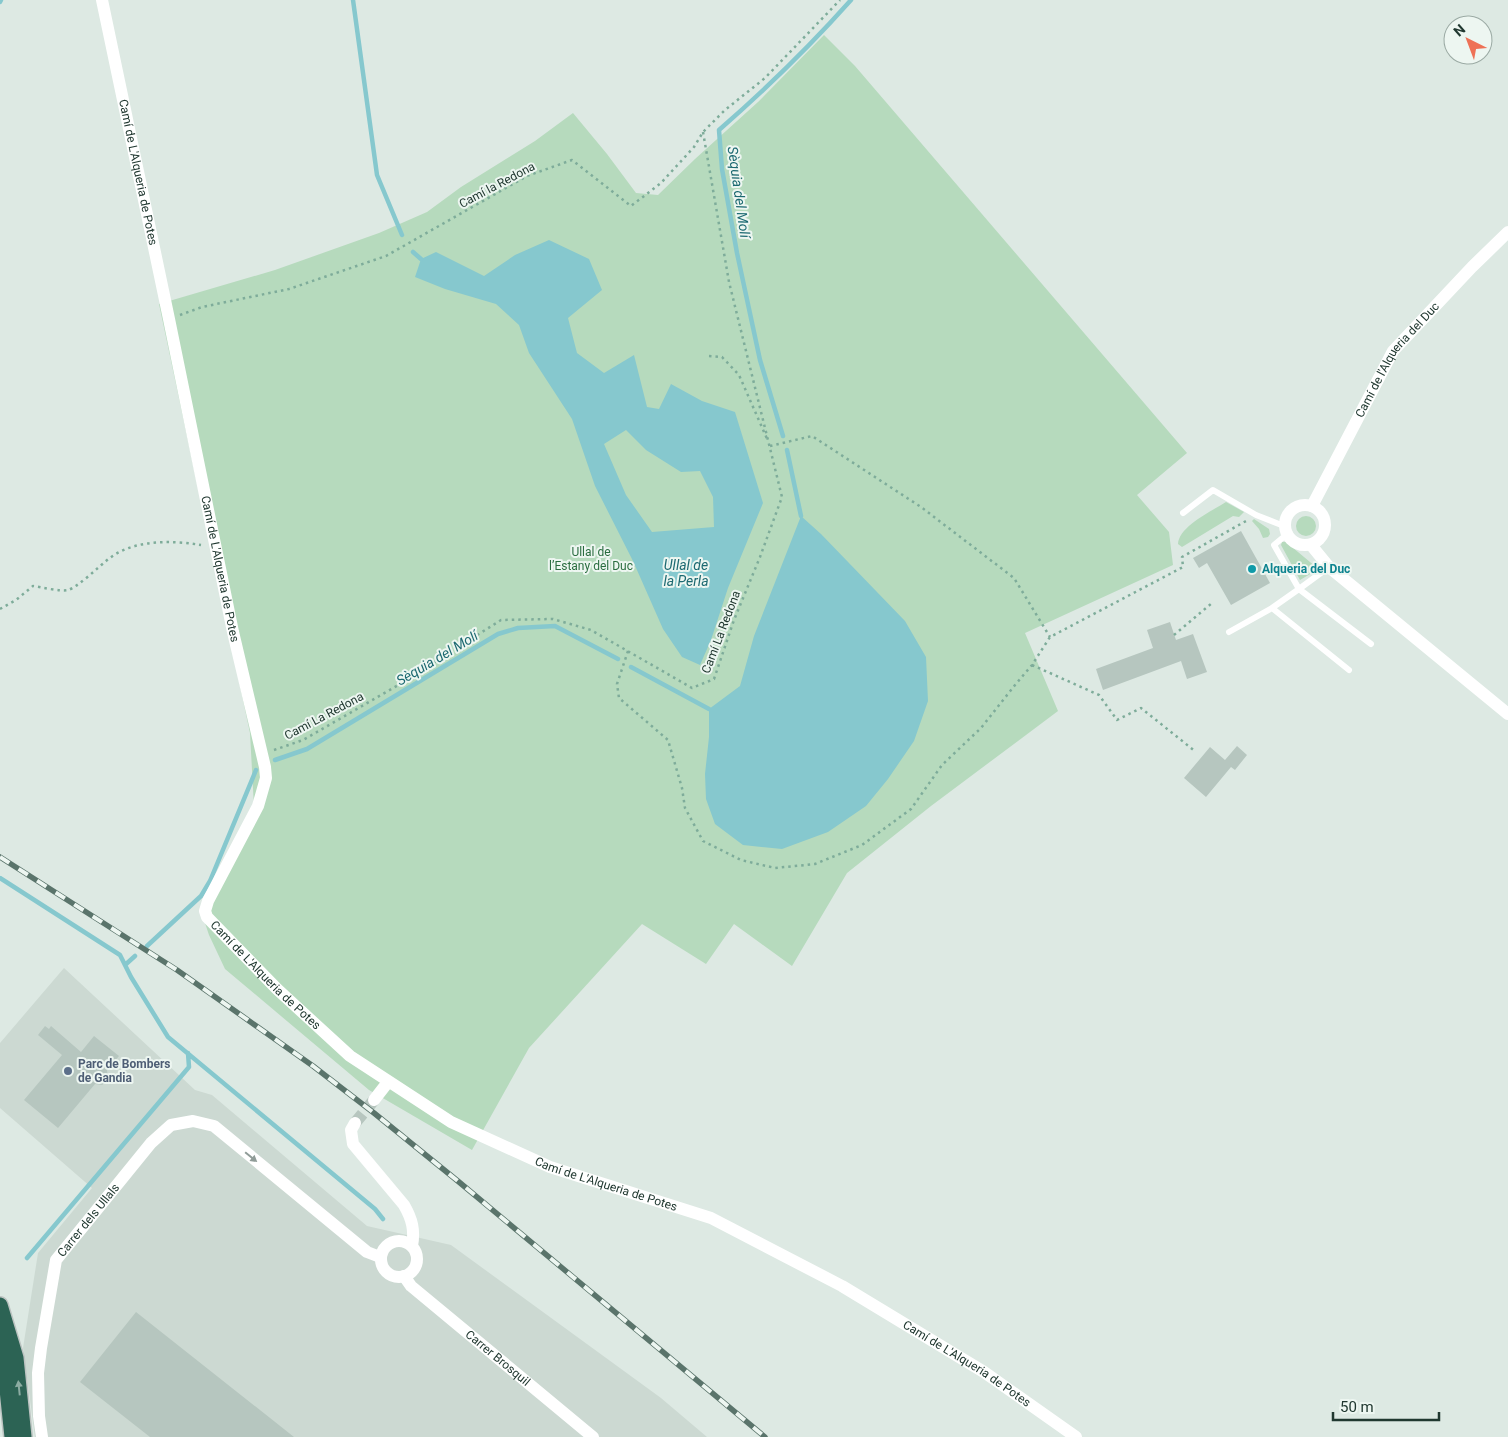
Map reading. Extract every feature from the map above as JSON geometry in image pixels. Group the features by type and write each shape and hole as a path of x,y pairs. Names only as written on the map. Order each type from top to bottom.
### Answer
{"highway":[{"path":"0,1305 16,1358 24,1437"},
{"path":"0,1323 12,1437"}],"street":[{"name":"Camí de L'Alqueria de Potes","path":"102,0 232,632 263,754 266,778 258,806 208,901 205,910 207,917 276,989 350,1056 451,1122 550,1167 712,1218 834,1281 984,1372 1076,1437"},
{"name":"Camí de l'Alqueria del Duc","path":"1312,506 1393,351 1472,266 1508,232"},
{"path":"1298,506 1312,506 1322,513 1325,525 1321,537 1311,545 1297,544 1285,530 1288,514 1298,506"},
{"path":"1311,545 1329,567 1508,714"},
{"path":"374,1100 388,1082"},
{"name":"Carrer dels Ullals","path":"42,1437 39,1416 38,1372 50,1286 56,1260 151,1143 171,1125 193,1121 214,1126 367,1252 380,1257"},
{"path":"355,1123 351,1130 353,1144 404,1206 414,1227 412,1246"},
{"path":"403,1241 412,1246 416,1253 414,1269 404,1276 398,1277 387,1273 380,1263 380,1257 386,1246 391,1242 403,1241"},
{"name":"Carrer Brosquil","path":"404,1276 411,1286 593,1437"}],"lane":[{"path":"1182,513 1213,490 1285,530 1274,545 1300,588 1371,644"},
{"path":"1229,632 1272,608 1329,567"},
{"path":"1272,608 1349,670"}],"path":[{"name":"Camí la Redona","path":"169,319 202,307 289,289 386,256 527,176 572,160 630,206 661,182 725,110 765,78 840,0"},
{"name":"Camí La Redona","path":"263,754 303,740 400,684 501,620 553,619 591,630 692,688 714,679 734,620 782,498 730,282 704,132"},
{"path":"709,356 722,357 738,375 770,446 812,436 921,507 1014,578 1050,637"},
{"path":"628,651 617,684 619,698 668,740 682,788 685,808 703,841 741,860 775,868 816,864 862,845 911,809 942,765 981,728 1032,665 1050,637 1182,566 1182,556 1256,515"},
{"path":"0,609 16,600 33,586 67,590 86,579 108,559 126,550 151,542 188,543 206,546 216,551"},
{"path":"1174,635 1212,603"},
{"path":"1032,665 1099,695 1117,720 1141,708 1196,752"}],"shaded area":[{"path":"64,968 195,1090 212,1095 367,1226 451,1245 661,1398 707,1437 35,1437 23,1348 38,1253 92,1188 0,1108 0,1043"}],"green space":[{"name":"Ullal de l’Estany del Duc","path":"824,35 855,66 1187,453 1137,495 1169,532 1173,565 1025,633 1058,711 931,806 847,873 792,966 734,924 706,964 642,924 529,1048 472,1150 369,1090 225,969 209,935 202,914 254,807 250,733 159,304 275,270 379,233 427,212 461,187 535,141 573,113 636,193 658,195 758,102"},
{"path":"1226,502 1244,512 1239,517 1233,516 1182,547 1178,544 1180,537 1190,525"},
{"path":"1306,516 1313,519 1316,526 1313,533 1306,536 1299,533 1296,526 1299,519"},
{"path":"1254,519 1269,529 1270,534 1268,537 1263,538 1259,529 1252,521"},
{"path":"1282,542 1286,542 1316,567 1317,570 1300,580 1281,545"}],"water":[{"name":"Ullal de la Perla","path":"549,240 589,259 602,290 568,318 577,353 604,373 634,355 647,407 659,409 671,384 702,401 735,412 763,503 728,588 711,640 700,665 682,657 663,629 633,561 595,486 572,419 529,353 519,325 496,304 445,289 415,277 421,259 436,252 484,276 515,255","holes":["626,430 646,450 681,472 700,471 713,497 714,527 652,532 626,495 604,444"]},
{"path":"801,516 821,534 905,621 926,657 928,701 914,741 888,779 866,806 828,832 782,849 743,845 715,824 706,799 705,774 709,737 709,709 740,686 754,636"}],"building":[{"name":"Alqueria del Duc","path":"1241,531 1270,583 1231,605 1207,563 1199,568 1193,558"},
{"path":"1170,622 1176,640 1193,634 1207,672 1187,679 1181,661 1103,690 1096,669 1153,648 1147,630"},
{"path":"1237,746 1247,755 1235,770 1231,767 1206,797 1184,778 1210,747 1225,760"},
{"path":"45,1026 49,1029 51,1026 81,1052 94,1036 119,1056 107,1070 108,1079 106,1082 102,1085 95,1084 58,1128 24,1100 62,1055 38,1035"},
{"path":"136,1312 294,1437 150,1437 80,1382"}],"waterway":[{"path":"353,0 377,175 402,235"},
{"name":"Sèquia del Molí","path":"783,436 760,360 737,253 722,169 719,130 787,67 851,0"},
{"path":"413,252 421,259"},
{"name":"Sèquia del Molí","path":"787,450 801,516"},
{"name":"Sèquia del Molí","path":"275,760 307,749 498,634 518,628 555,626 618,659"},
{"name":"Sèquia del Molí","path":"631,667 709,709"},
{"name":"Sèquia del Molí","path":"147,946 201,896 210,881 256,770"},
{"path":"0,878 120,955 131,977 168,1037 375,1209 383,1219"},
{"name":"Sèquia del Molí","path":"125,965 135,956"},
{"path":"27,1258 189,1067 188,1053"}],"tunnel":[{"path":"355,1123 374,1100"}],"railway":[{"path":"0,857 177,970 313,1066 459,1182 765,1437"}],"place":[{"name":"Alqueria del Duc","path":"1252,569"},
{"name":"Parc de Bombers de Gandia","path":"68,1071"}]}
